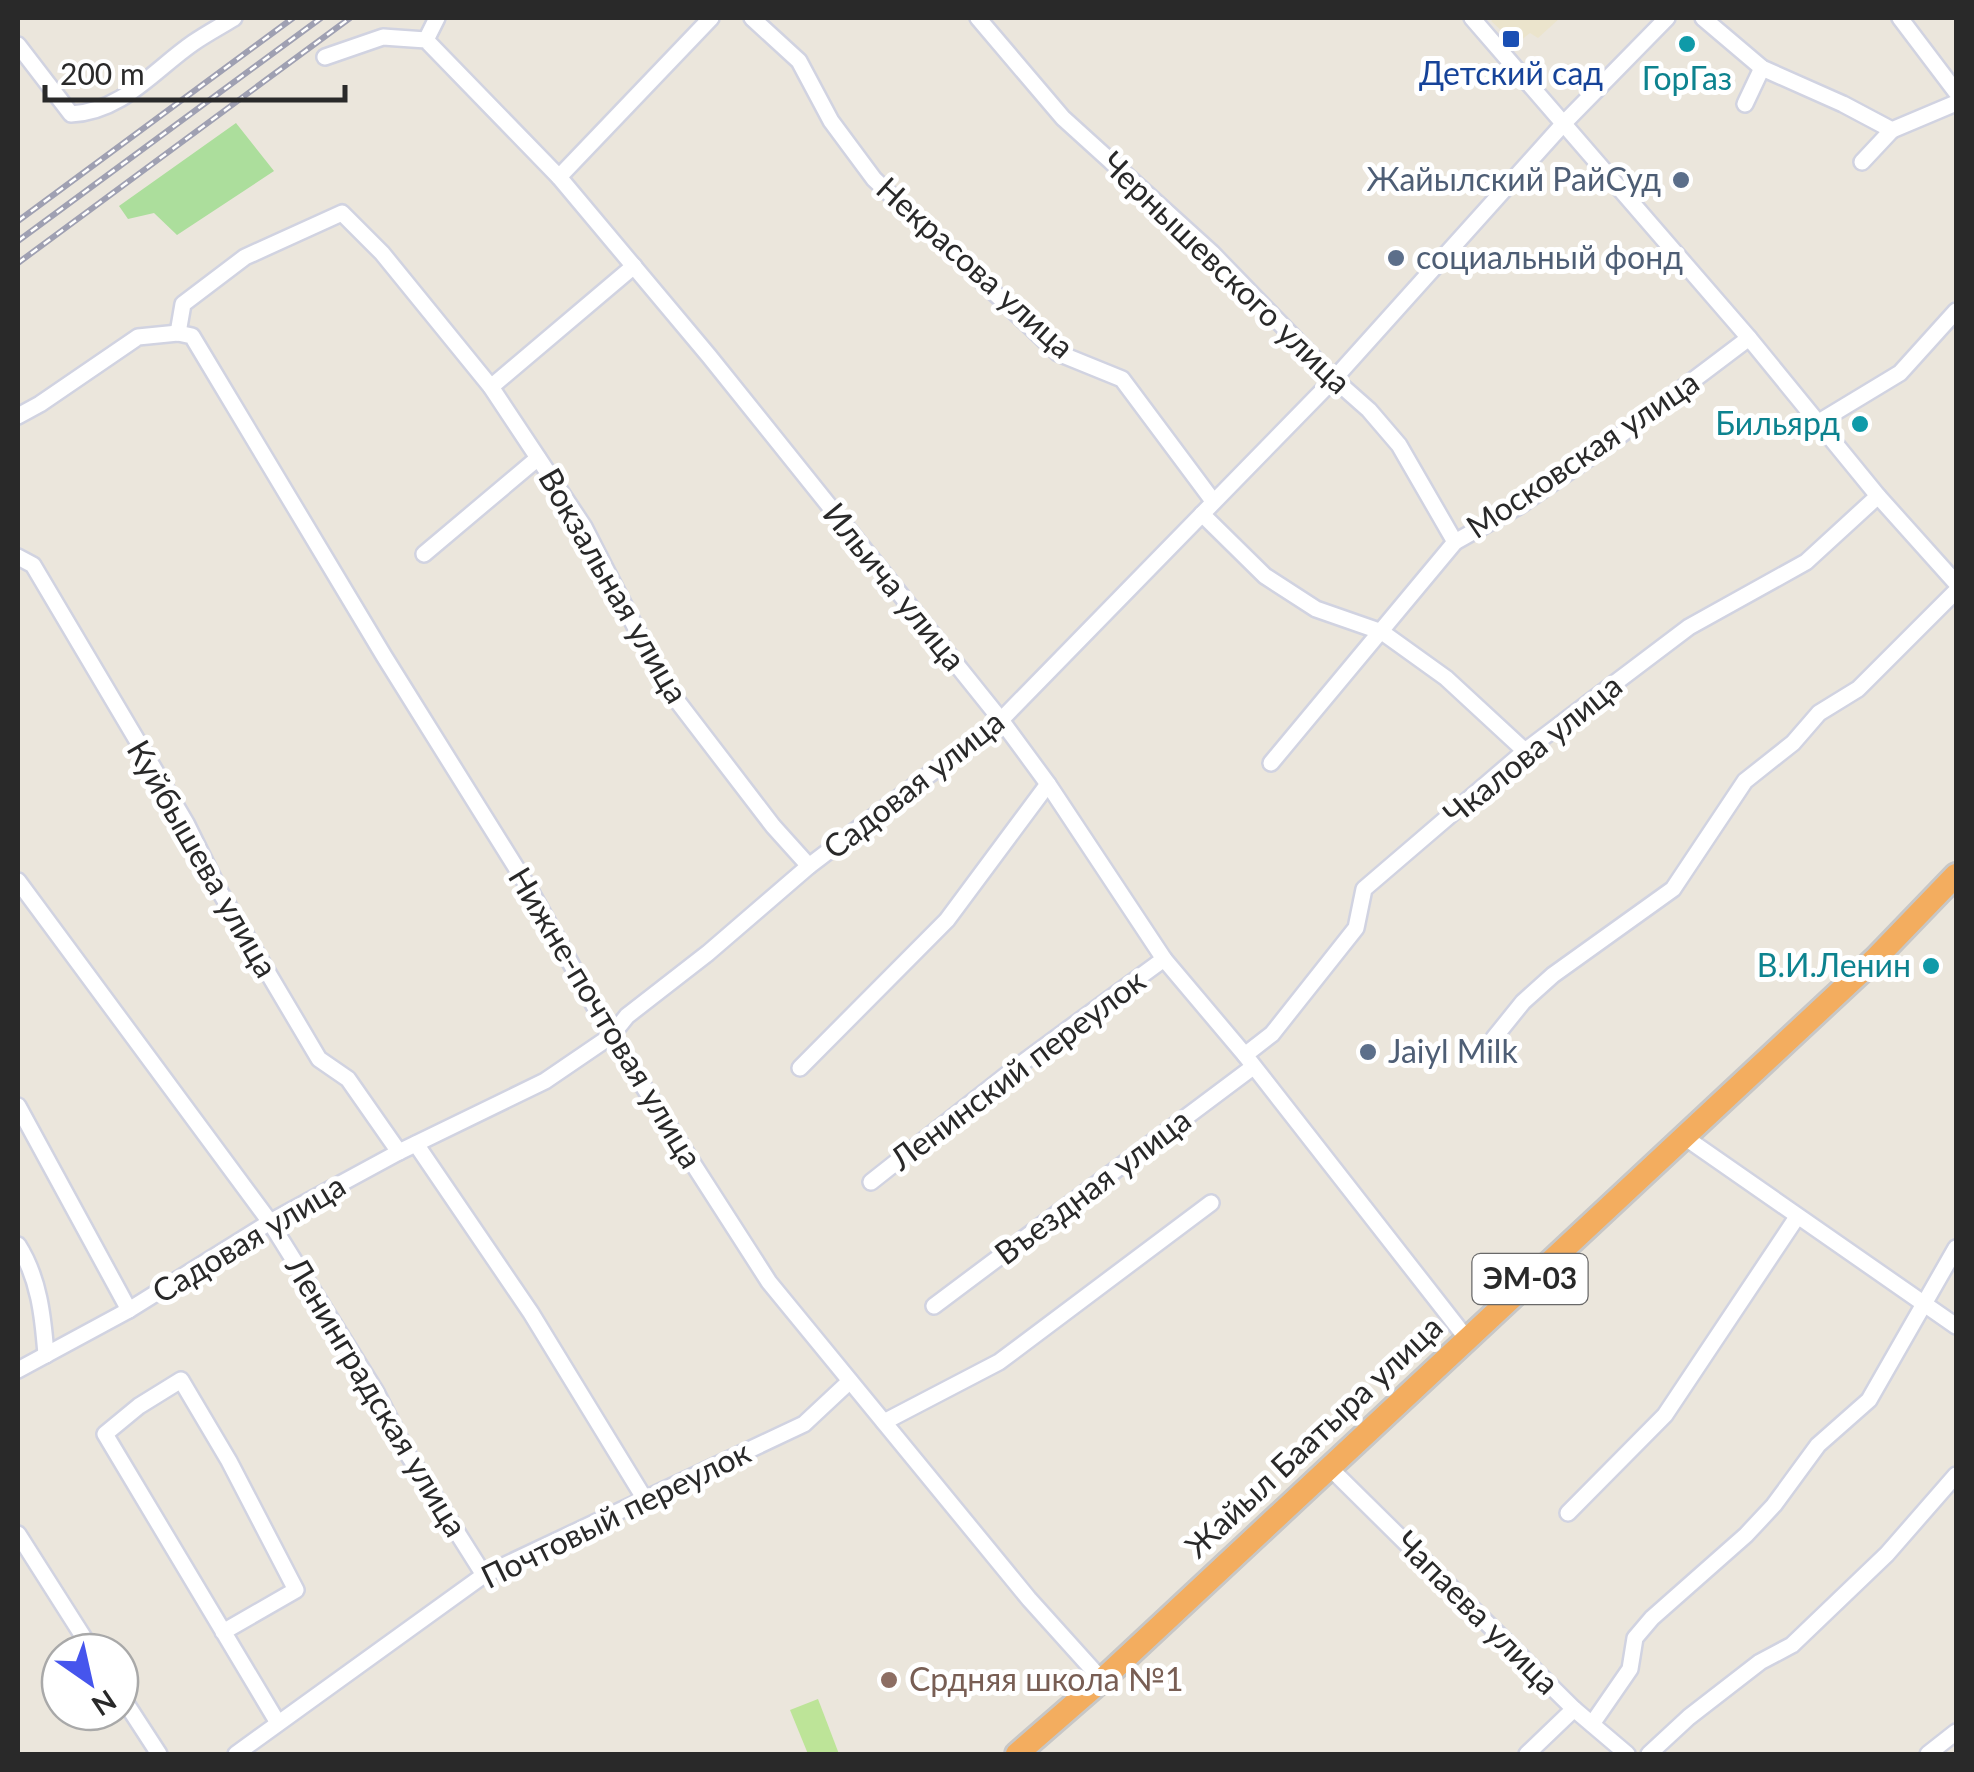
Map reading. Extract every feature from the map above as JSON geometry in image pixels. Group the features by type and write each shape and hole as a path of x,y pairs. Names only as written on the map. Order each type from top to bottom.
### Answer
{"highway":[{"name":"Жайыл Баатыра улица","path":"1018,1754 1096,1673 1329,1468 1877,957 1956,875"}],"street":[{"path":"18,45 72,114 88,114 133,92 192,44 234,18"},
{"path":"324,57 383,37 426,40 437,18"},
{"path":"560,177 711,18"},
{"name":"Некрасова улица","path":"752,18 799,61 831,121 874,179 1058,353 1122,379 1207,507 1253,566 1316,609 1382,632 1446,678 1525,752"},
{"name":"Чернышевского улица","path":"978,18 1062,118 1212,253 1369,410 1399,444 1455,542"},
{"path":"1472,18 1565,122 1956,584"},
{"name":"Садовая улица","path":"18,1370 130,1310 270,1222 399,1152 545,1082 612,1036 627,1016 809,866 1000,720 1334,379 1565,122 1667,18"},
{"path":"1703,18 1762,68 1892,130"},
{"path":"1862,162 1892,130 1956,92 1900,18"},
{"name":"Ильича улица","path":"426,40 560,177 1000,720 1048,784 1164,959 1467,1339"},
{"path":"1745,104 1762,68"},
{"name":"Вокзальная улица","path":"178,333 183,304 245,257 342,213 382,253 491,387 584,527 666,686 773,826 809,866"},
{"path":"491,387 634,266"},
{"path":"1820,422 1900,373 1956,310"},
{"path":"18,416 138,337 178,333"},
{"name":"Нижне-почтовая улица","path":"178,333 192,336 530,890 612,1036 769,1282 1029,1600 1096,1673"},
{"name":"Московская улица","path":"1271,763 1455,542 1519,506 1591,456 1748,338"},
{"path":"424,554 538,458"},
{"name":"Чкалова улица","path":"1249,1061 1356,928 1364,889 1525,752 1689,628 1806,562 1878,496"},
{"name":"Куйбышева улица","path":"18,557 34,564 319,1059 348,1080 399,1152"},
{"path":"1494,1038 1523,1002 1553,975 1673,889 1744,781 1792,743 1819,713 1858,689 1956,592"},
{"path":"800,1068 947,920 1048,784"},
{"name":"Ленинградская улица","path":"18,881 270,1222 376,1392 406,1453 484,1575"},
{"name":"Ленинский переулок","path":"871,1182 1014,1069 1164,959"},
{"name":"Въездная улица","path":"934,1306 1249,1061"},
{"path":"18,1106 130,1310"},
{"path":"1683,1136 1956,1326"},
{"path":"416,1144 531,1313 646,1501"},
{"path":"884,1422 999,1362 1211,1204"},
{"path":"1568,1514 1665,1415 1797,1217"},
{"path":"18,1245 42,1306 46,1355"},
{"path":"1592,1724 1630,1669 1635,1638 1652,1618 1746,1534 1774,1505 1818,1445 1869,1400 1956,1248"},
{"path":"222,1632 296,1590 181,1380 138,1406 104,1434 222,1632 278,1722"},
{"name":"Почтовый переулок","path":"236,1754 484,1575 804,1424 850,1380"},
{"name":"Чапаева улица","path":"1329,1468 1574,1709 1628,1754"},
{"path":"1649,1754 1689,1716 1760,1662 1792,1645 1887,1554 1956,1476"},
{"path":"18,1537 80,1632"},
{"path":"1527,1754 1574,1709"},
{"path":"140,1725 159,1754"},
{"path":"1928,1754 1956,1732"}],"shaded area":[{"path":"1560,18 1538,38 1530,33 1516,44 1491,21"}],"green space":[{"path":"236,123 274,171 177,235 154,213 128,219 119,206"},
{"path":"818,1699 839,1754 808,1754 790,1710"}],"railway":[{"path":"18,221 293,18"},
{"path":"18,241 321,18"},
{"path":"18,263 350,18"}],"place":[{"name":"Детский сад","path":"1511,39"},
{"name":"ГорГаз","path":"1687,44"},
{"name":"Жайылский РайСуд","path":"1681,180"},
{"name":"социальный фонд","path":"1396,258"},
{"name":"Бильярд","path":"1860,424"},
{"name":"В.И.Ленин","path":"1931,966"},
{"name":"Jaiyl Milk","path":"1368,1052"},
{"name":"Срдняя школа №1","path":"889,1680"}]}
